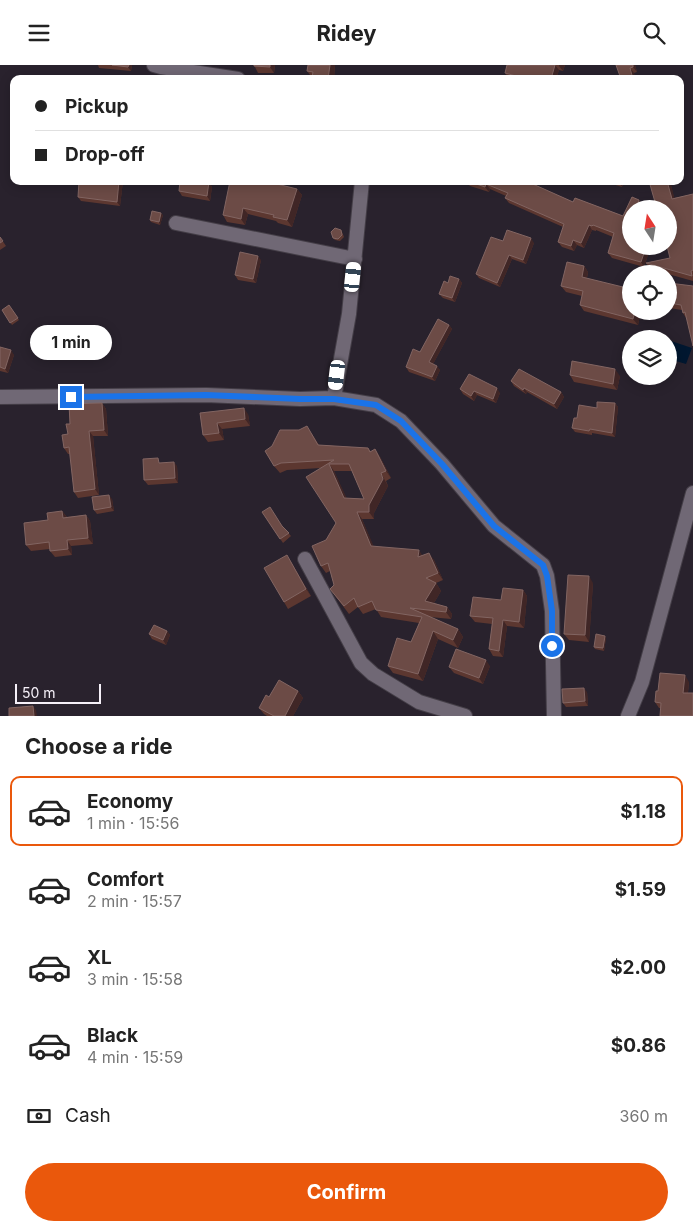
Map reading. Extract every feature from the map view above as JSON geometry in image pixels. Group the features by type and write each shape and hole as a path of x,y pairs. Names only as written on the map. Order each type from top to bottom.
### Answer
{"street":[{"path":"154,65 222,71"},
{"path":"334,399 349,314 362,185"},
{"path":"176,223 355,259"},
{"path":"0,397 206,395 334,399 376,405 401,421 442,464 494,526 543,565 547,576 552,611 554,716"},
{"path":"628,716 642,682 693,493"},
{"path":"305,559 361,663 373,674 419,702 465,716"}],"water":[{"path":"677,343 692,348 686,364 677,361"}],"building":[{"path":"112,65 129,65 128,67"},
{"path":"270,65 270,67 254,66"},
{"path":"308,65 330,65 329,75 312,75 313,72 307,71"},
{"path":"507,65 555,65 552,75 512,75 505,73"},
{"path":"616,65 633,65 630,68 632,75 620,75"},
{"path":"79,185 119,185 117,202 78,197"},
{"path":"180,185 209,185 207,196 179,191"},
{"path":"229,185 281,185 297,189 287,220 243,208 241,219 223,215"},
{"path":"488,185 535,185 573,202 575,198 622,216 622,255 643,255 641,262 608,253 614,233 593,225 589,225 581,243 573,240 571,246 558,242 564,224 505,198 508,193"},
{"path":"650,185 668,185 672,199 693,194 692,276 677,272 677,265 653,265 646,263 670,258 669,255 678,255 678,200 654,200"},
{"path":"152,211 161,213 159,222 150,220"},
{"path":"335,228 341,230 342,235 338,239 333,238 331,232"},
{"path":"507,230 531,238 523,260 509,255 497,283 476,274 491,237 503,241"},
{"path":"240,252 258,256 253,279 235,275"},
{"path":"567,262 584,266 582,277 622,287 622,316 580,305 583,291 561,286"},
{"path":"450,276 459,279 452,298 439,294 444,281 448,283"},
{"path":"677,284 693,286 693,346 685,312 683,313 681,305 677,304"},
{"path":"9,305 18,318 10,323 2,310"},
{"path":"438,319 449,325 429,362 437,366 432,377 406,367 413,349 420,352"},
{"path":"0,347 11,350 5,369 0,367"},
{"path":"572,361 615,369 613,384 570,375"},
{"path":"519,369 561,392 554,404 524,388 523,390 511,381"},
{"path":"469,374 497,388 493,399 474,391 471,396 460,389"},
{"path":"597,402 615,403 612,433 572,428 574,418 577,418 579,405 597,408"},
{"path":"102,403 104,430 89,431 95,489 74,492 69,447 64,448 62,435 68,434 66,424 70,424 69,404"},
{"path":"244,408 245,419 217,423 219,433 203,435 200,413"},
{"path":"307,426 318,445 368,448 370,452 375,449 386,471 381,473 383,479 369,505 369,512 357,512 371,546 419,550 418,557 429,553 438,573 426,578 436,583 425,601 447,607 446,612 410,608 458,629 453,640 433,631 418,674 388,666 397,638 411,642 422,617 376,610 372,601 358,607 354,598 344,606 330,589 334,585 328,563 321,566 312,546 326,540 336,523 306,477 334,460 281,463 274,466 265,451 272,446 280,430 299,430","holes":["329,464 349,464 364,499 344,498"]},
{"path":"158,458 159,463 174,462 175,478 144,480 143,459"},
{"path":"109,495 111,507 94,510 92,497"},
{"path":"270,507 282,526 289,533 280,539 262,512"},
{"path":"62,511 63,518 86,515 88,538 67,540 68,549 50,551 49,542 26,545 24,523 48,520 47,513"},
{"path":"287,555 306,589 284,602 264,568"},
{"path":"568,575 589,576 585,635 564,634"},
{"path":"503,588 523,590 519,622 503,620 499,651 489,649 493,618 470,616 473,597 501,600"},
{"path":"154,625 167,631 163,640 149,634"},
{"path":"596,634 605,636 603,648 594,647"},
{"path":"456,649 486,660 479,678 449,667"},
{"path":"660,673 685,675 683,693 693,693 693,716 660,716 661,703 655,702"},
{"path":"279,680 298,691 285,716 274,716 259,708 266,695 269,697"},
{"path":"584,688 585,701 563,703 562,689"},
{"path":"33,706 34,716 9,716 9,708"}],"route":[{"path":"71,397 206,395 334,399 376,405 401,421 442,464 494,526 543,565 547,576 552,611 552,646"}]}
